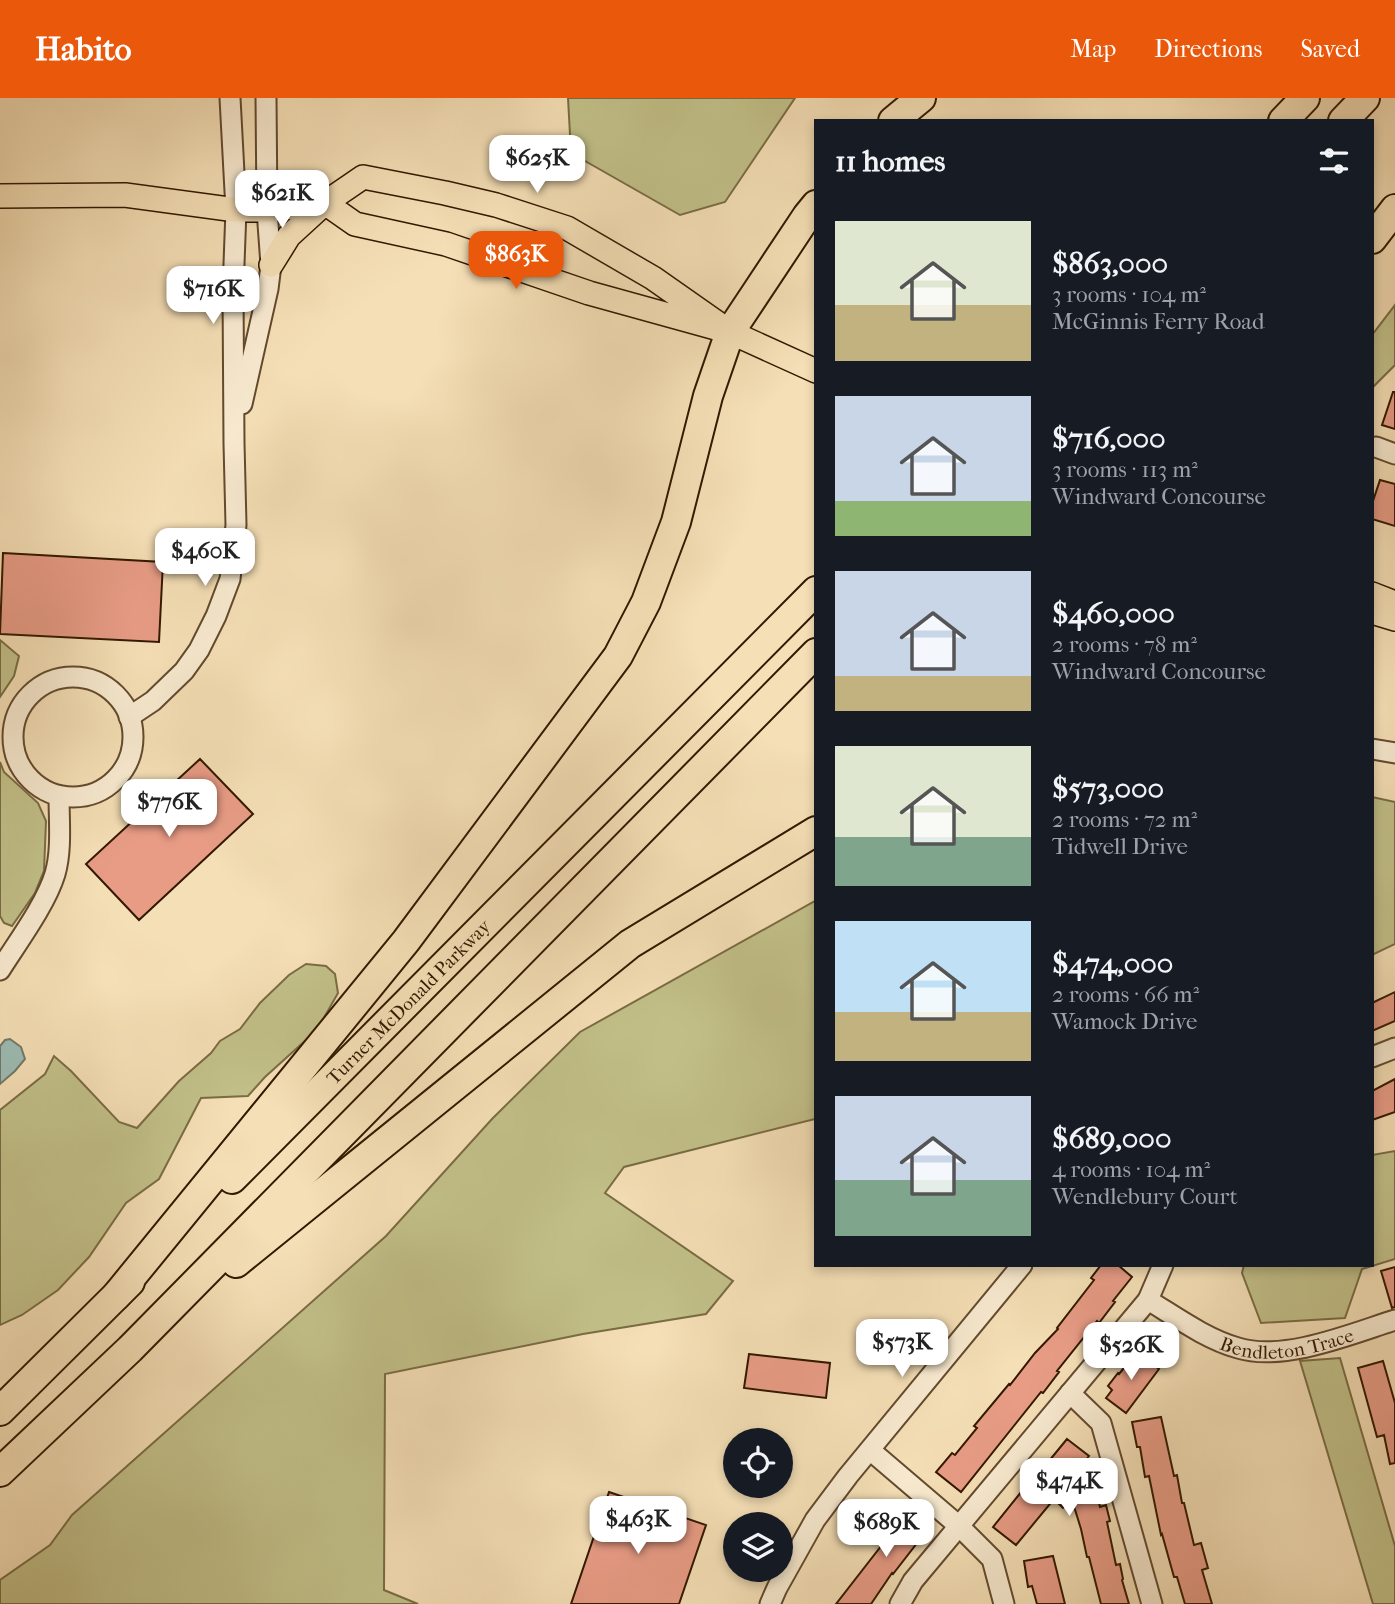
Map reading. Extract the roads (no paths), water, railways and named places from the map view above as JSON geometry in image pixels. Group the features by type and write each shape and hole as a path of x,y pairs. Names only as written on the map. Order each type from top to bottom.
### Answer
{"highway":[{"path":"895,119 921,98"},
{"path":"1285,119 1305,98"},
{"path":"1345,119 1365,98"},
{"path":"116,1296 406,941 618,656 646,602 676,523 708,396 730,331 814,207"},
{"path":"1374,236 1395,209"},
{"name":"Turner McDonald Parkway","path":"0,1411 814,593"},
{"path":"0,1472 130,1349 814,655"},
{"path":"130,1349 630,944 814,832"}],"main road":[{"path":"271,265 289,236 325,203 363,177 446,193 496,205 567,228 653,278 730,331 814,370"},
{"path":"0,196 125,195 236,210 267,210 325,203 355,224 446,244 589,293 730,331"},
{"path":"1374,595 1395,603"},
{"path":"1374,613 1395,619"}],"street":[{"path":"129,717 153,701 184,671 199,650 216,616 230,579 236,525 233,291 236,210 230,98"},
{"path":"234,443 271,265 267,210 266,98"},
{"path":"1376,447 1395,454"},
{"path":"63,678 84,678 103,685 119,699 129,717 133,735 131,753 123,770 111,784 96,793 78,797 59,796 40,788 24,774 15,756 12,736 16,715 27,697 43,684 63,678"},
{"path":"1374,749 1395,753"},
{"path":"0,970 43,901 56,872 59,796"},
{"path":"1374,1057 1395,1048"},
{"path":"770,1604 815,1520 1020,1267"},
{"path":"900,1604 912,1581 1148,1300 1162,1267"},
{"name":"Bendleton Trace","path":"1148,1300 1221,1341 1250,1350 1283,1351 1302,1348 1395,1320"},
{"path":"1070,1393 1101,1423 1152,1604"},
{"path":"870,1450 959,1525 992,1559 1004,1604"}],"water":[{"path":"10,1039 21,1047 25,1059 0,1084 0,1046"}]}
